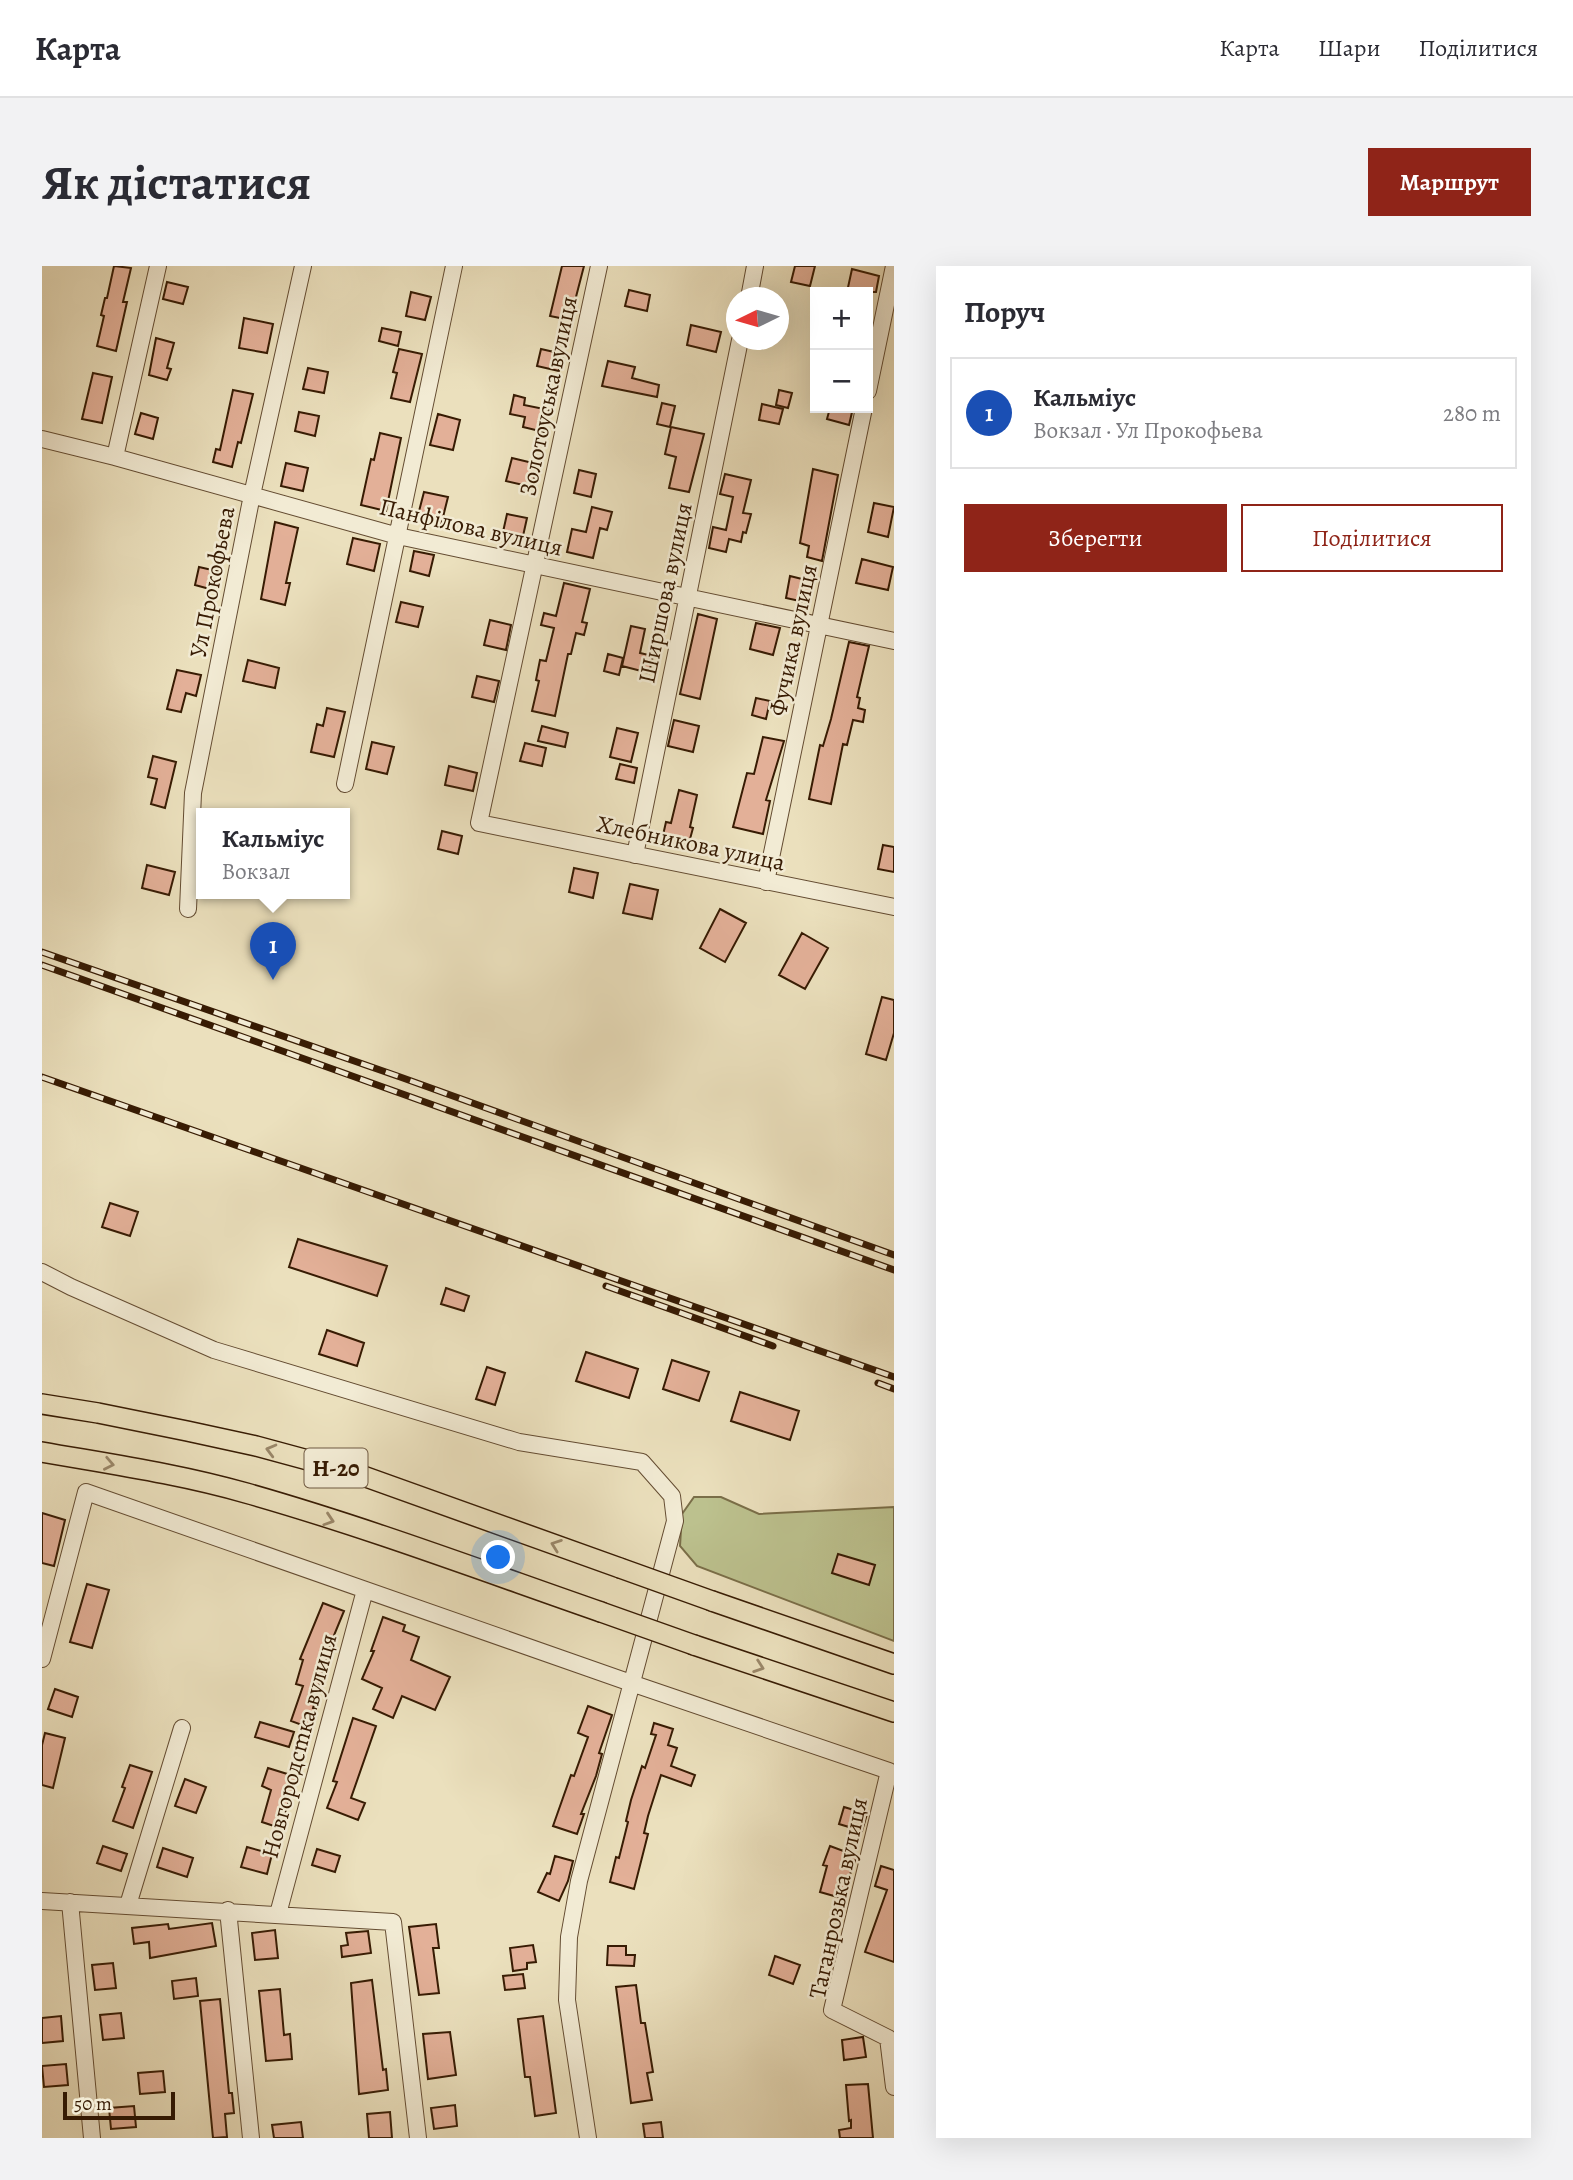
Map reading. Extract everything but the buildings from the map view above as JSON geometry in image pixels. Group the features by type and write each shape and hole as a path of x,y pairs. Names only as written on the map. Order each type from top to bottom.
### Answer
{"main road":[{"name":"Н-20","path":"42,1404 187,1431 352,1472 894,1664"},
{"name":"Н-20","path":"42,1452 179,1477 246,1493 432,1553 894,1712"}],"street":[{"path":"115,457 158,266"},
{"name":"Ул Прокофьева","path":"188,909 192,793 252,495 303,266"},
{"path":"345,784 454,266"},
{"name":"Золотоуська вулиця","path":"479,823 599,266"},
{"path":"751,287 755,266"},
{"path":"873,367 894,266"},
{"name":"Ширшова вулиця","path":"635,855 738,350"},
{"name":"Фучика вулиця","path":"766,882 863,413"},
{"name":"Панфілова вулиця","path":"42,439 398,536 894,642"},
{"name":"Хлебникова улица","path":"479,823 894,907"},
{"path":"42,1272 214,1350 519,1442 642,1462 672,1496 675,1521 579,1881 569,1937 567,2000 588,2138"},
{"path":"42,1660 86,1492 631,1683"},
{"name":"Новгородсmка вулиця","path":"278,1914 365,1590"},
{"name":"Таганрозька вулиця","path":"631,1683 889,1770 832,2010 891,2039 894,2087"},
{"path":"128,1905 183,1728"},
{"path":"42,1901 228,1910 393,1922 418,2138"},
{"path":"69,1902 92,2138"},
{"path":"228,1910 251,2138"}],"green space":[{"path":"694,1497 721,1497 759,1514 894,1507 894,1641 697,1566 680,1546 682,1514"}],"railway":[{"path":"42,952 403,1078 894,1255"},
{"path":"42,965 894,1270"},
{"path":"42,1077 894,1377"},
{"path":"606,1286 773,1346"},
{"path":"878,1383 894,1389"}],"place":[{"name":"Кальміус","path":"273,980"}]}
